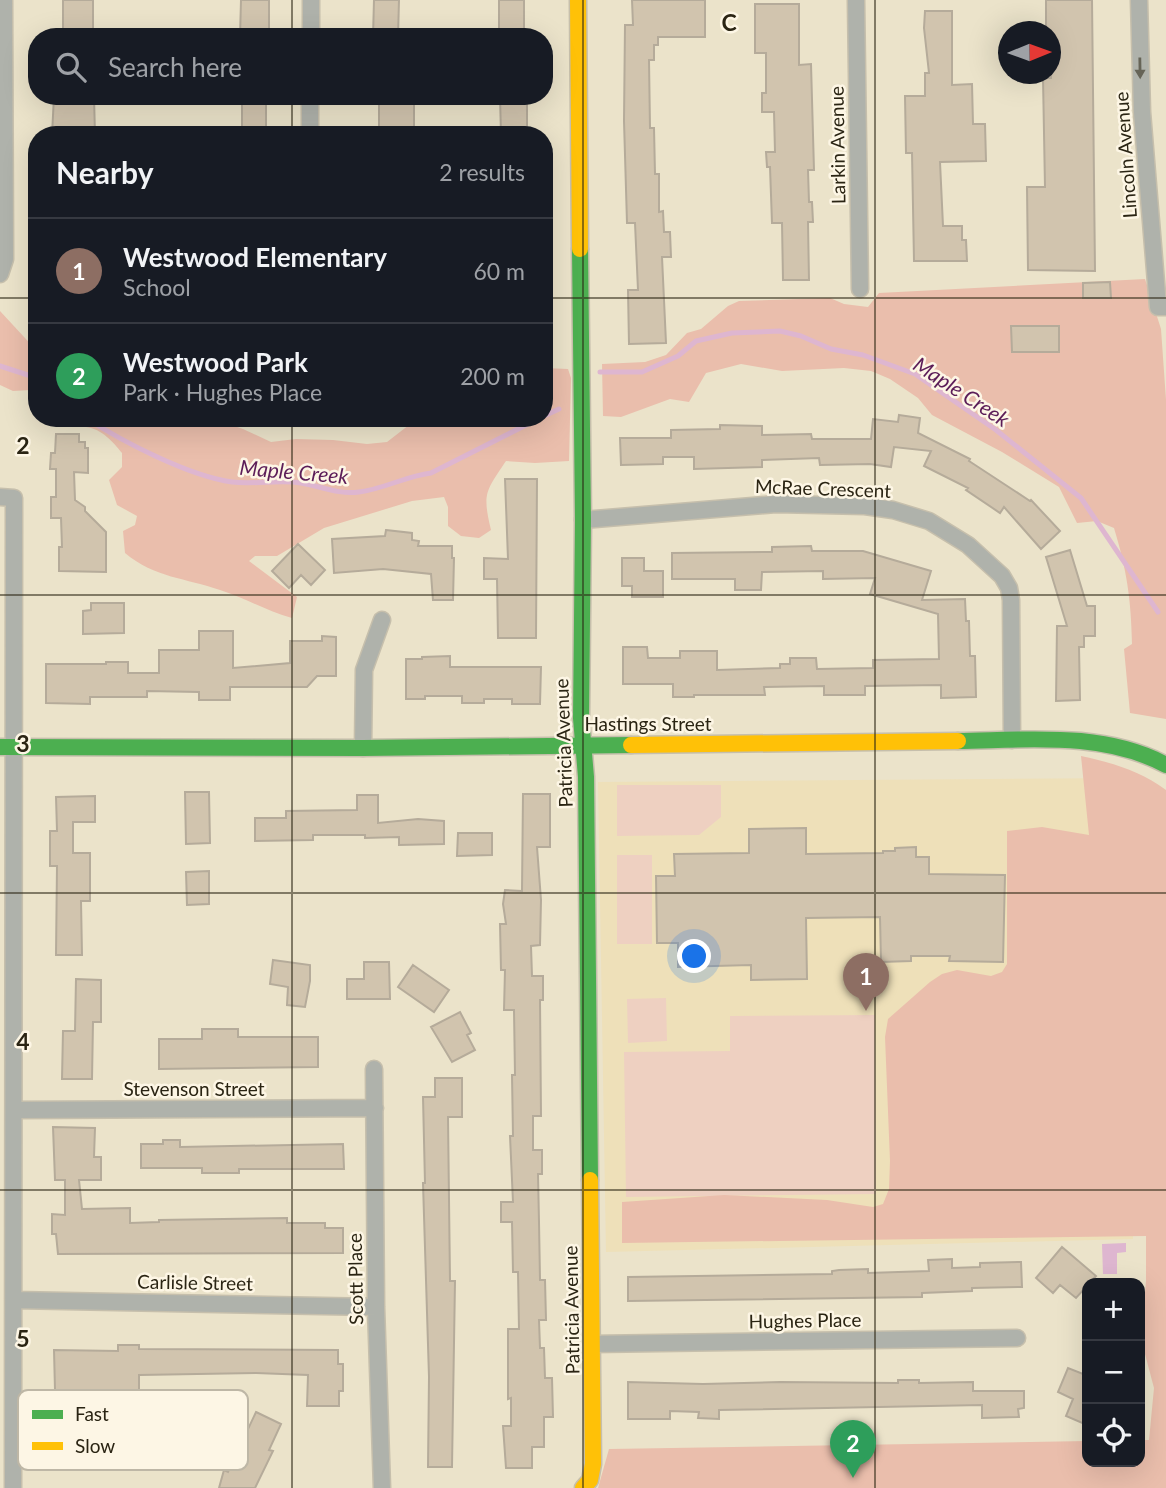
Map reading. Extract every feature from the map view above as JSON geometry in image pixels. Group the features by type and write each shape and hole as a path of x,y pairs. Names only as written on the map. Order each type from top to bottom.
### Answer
{"street":[{"path":"0,274 5,259 4,0"},
{"path":"311,0 311,28"},
{"name":"Patricia Avenue","path":"578,0 583,520 581,718 586,776 593,1344 593,1464 586,1486"},
{"name":"Larkin Avenue","path":"856,0 860,289"},
{"name":"Lincoln Avenue","path":"1139,0 1142,112 1162,307"},
{"path":"310,105 310,126"},
{"path":"7,497 14,1110 13,1488"},
{"name":"McRae Crescent","path":"583,520 776,504 865,506 893,510 929,521 968,545 1002,576 1009,588 1012,740"},
{"path":"363,748 364,670 382,620"},
{"name":"Hastings Street","path":"8,747 363,748 1012,740 1107,742 1131,747 1166,765"},
{"name":"Scott Place","path":"374,1069 376,1307 382,1488"},
{"name":"Stevenson Street","path":"14,1110 375,1108"},
{"name":"Carlisle Street","path":"14,1300 376,1307"},
{"name":"Hughes Place","path":"593,1344 1017,1338"}],"shaded area":[{"path":"1145,279 1161,329 1166,400 1166,719 1130,713 1124,649 1132,644 1131,613 1128,585 1114,528 1097,521 1077,523 1059,487 1002,452 932,415 918,398 890,379 871,371 844,368 782,371 741,364 706,373 689,402 670,399 621,417 603,416 602,364 645,362 666,355 687,333 701,329 728,306 739,301 830,298 844,304 868,307 879,293"},
{"path":"0,311 28,341 28,390 13,391 0,385"},
{"path":"553,368 568,369 571,378 569,461 506,461 488,493 487,508 491,530 479,538 461,536 448,526 448,507 444,497 412,501 324,528 277,556 255,556 249,561 297,597 292,618 220,590 159,573 125,553 123,531 135,525 137,516 117,505 109,480 122,467 122,453 102,433 86,427 237,427 271,442 296,439 367,444 387,442 406,427 553,427"},
{"path":"1081,756 1126,768 1166,790 1166,1488 598,1488 609,1449 1082,1441 1082,1467 1145,1467 1145,1440 1149,1440 1154,1388 1145,1354 1146,1236 622,1243 622,1202 724,1195 827,1200 873,1207 883,1204 889,1189 890,1161 885,1037 888,1019 942,974 957,970 991,976 1002,972 1007,964 1007,831 1042,827 1089,835"},
{"path":"1128,778 1133,1239 606,1252 598,782"},
{"path":"617,785 721,785 721,817 699,835 617,836"},
{"path":"617,855 652,855 652,944 617,944"},
{"path":"666,998 667,1041 628,1043 627,999"},
{"path":"875,1015 876,1194 626,1197 624,1052 730,1051 730,1016"},
{"path":"1126,1243 1126,1252 1117,1253 1117,1274 1103,1274 1102,1244"}],"building":[{"path":"63,0 93,0 93,28 63,28"},
{"path":"241,0 269,0 269,28 240,28"},
{"path":"374,0 399,0 398,28 373,28"},
{"path":"499,0 524,0 524,28 499,28"},
{"path":"632,0 705,0 705,37 658,37 658,45 654,45 654,60 649,60 650,128 654,128 655,174 659,174 659,212 663,211 664,232 670,232 671,257 662,257 666,343 629,344 628,290 638,290 635,223 627,223 624,121 625,25 633,25"},
{"path":"1046,0 1092,0 1095,271 1028,270 1027,187 1045,187 1043,84 1061,84 1061,21 1046,21"},
{"path":"755,4 799,4 799,65 811,64 814,170 808,170 813,222 808,222 809,280 783,280 782,223 772,223 770,167 767,167 766,152 775,152 774,112 762,112 762,93 766,93 766,53 755,53"},
{"path":"925,11 952,11 952,85 972,84 973,124 985,124 986,161 940,162 943,226 962,226 967,261 914,261 912,153 906,153 905,96 925,96 925,73 929,73"},
{"path":"54,105 94,105 95,126 52,126"},
{"path":"242,105 266,105 266,126 242,126"},
{"path":"379,105 414,105 414,126 379,126"},
{"path":"500,105 527,105 527,126 501,126"},
{"path":"1110,282 1111,298 1083,298 1083,283"},
{"path":"1011,326 1059,326 1059,352 1012,352"},
{"path":"899,415 920,418 918,433 970,459 969,461 1031,500 1060,531 1041,549 1004,507 1000,513 966,490 968,488 924,466 931,451 894,447 891,467 870,464 820,465 819,458 762,460 762,467 694,469 694,457 663,457 663,464 621,465 620,438 671,438 671,430 720,429 720,425 762,426 762,435 811,434 812,439 871,439 873,419 898,422"},
{"path":"56,434 79,434 79,442 85,442 85,448 88,448 88,473 74,472 75,500 85,507 85,511 106,532 106,572 59,571 61,518 51,518 51,497 56,497 56,469 50,469 51,453 55,453"},
{"path":"505,479 537,479 536,638 498,638 497,579 484,579 484,558 508,559"},
{"path":"386,530 412,533 412,540 419,541 418,546 452,546 453,600 433,600 431,574 383,569 334,573 332,539 385,536"},
{"path":"298,544 325,570 311,585 301,575 289,588 272,571"},
{"path":"811,546 812,551 863,551 931,571 922,600 965,599 970,656 975,656 976,697 941,698 941,685 865,686 865,695 824,695 824,686 764,687 765,695 673,697 673,684 623,684 623,647 647,647 648,658 680,658 680,651 717,651 717,670 780,668 780,664 790,664 790,658 816,658 817,669 873,668 873,660 939,659 938,614 870,594 875,578 823,579 823,571 762,572 761,590 735,590 735,579 672,579 672,553 772,552 772,547"},
{"path":"1070,550 1087,606 1095,606 1095,636 1084,636 1084,647 1079,647 1080,700 1056,701 1057,626 1067,626 1046,557"},
{"path":"622,558 644,558 644,571 663,571 663,597 632,597 632,586 622,586"},
{"path":"91,603 124,603 124,633 83,634 83,611 91,610"},
{"path":"199,631 233,631 233,668 290,663 290,641 322,641 322,636 336,637 336,676 317,676 307,687 230,687 230,700 199,700 199,692 147,691 147,697 90,697 90,704 46,703 46,664 128,662 128,673 159,673 159,650 199,650"},
{"path":"450,656 450,667 541,667 540,704 512,704 512,699 484,699 484,703 462,703 462,696 406,699 406,659"},
{"path":"185,792 209,792 210,843 186,844"},
{"path":"523,794 550,794 550,847 537,847 541,900 540,945 531,946 532,976 543,976 543,1000 540,1000 541,1116 533,1116 533,1150 542,1150 542,1174 538,1174 540,1280 545,1280 546,1320 539,1320 540,1348 544,1348 545,1378 552,1378 553,1417 544,1417 544,1447 532,1447 532,1468 506,1468 503,1426 511,1426 511,1398 508,1399 508,1329 519,1329 518,1272 513,1272 512,1222 501,1222 501,1202 513,1202 510,1136 513,1136 512,1075 515,1075 514,1010 504,1010 505,970 501,970 500,924 506,924 503,904 505,890 522,891"},
{"path":"357,795 378,795 378,823 418,819 444,821 444,844 399,845 399,837 365,838 365,835 313,835 313,840 255,841 255,818 286,818 286,811 357,810"},
{"path":"95,796 95,822 73,822 73,853 90,853 90,901 81,901 82,955 56,955 57,866 50,866 50,831 57,831 56,797"},
{"path":"806,828 806,854 883,853 895,851 895,848 916,847 916,857 929,857 929,874 1005,875 1003,962 949,961 950,956 911,956 911,961 881,962 880,917 806,918 807,979 751,980 751,965 678,967 678,943 657,943 656,876 675,876 674,854 749,853 749,829"},
{"path":"458,833 492,833 492,855 457,856"},
{"path":"209,871 209,904 187,905 186,872"},
{"path":"273,960 310,965 305,1007 287,1005 288,987 270,984"},
{"path":"364,962 389,962 390,999 347,999 347,979 364,979"},
{"path":"413,965 449,990 434,1012 398,987"},
{"path":"76,979 101,980 101,1022 93,1022 92,1079 62,1079 63,1031 75,1031"},
{"path":"460,1012 471,1033 467,1035 475,1050 452,1062 431,1027"},
{"path":"202,1029 238,1029 238,1037 318,1037 318,1067 159,1069 159,1039 202,1039"},
{"path":"435,1078 462,1078 462,1117 448,1117 450,1281 455,1281 452,1467 428,1467 429,1377 423,1097 435,1097"},
{"path":"53,1127 95,1128 94,1157 101,1157 101,1180 79,1180 82,1209 130,1208 130,1223 287,1218 287,1223 325,1223 325,1228 343,1228 343,1253 58,1254 56,1234 52,1234 52,1214 65,1215 65,1180 55,1180"},
{"path":"163,1140 180,1140 180,1147 343,1144 344,1169 239,1169 239,1173 202,1173 202,1168 141,1168 141,1144 163,1144"},
{"path":"1062,1247 1096,1276 1082,1278 1082,1291 1076,1298 1060,1285 1053,1293 1036,1278"},
{"path":"952,1259 952,1268 980,1267 980,1263 1021,1262 1022,1287 922,1293 922,1297 628,1301 628,1277 832,1274 832,1271 839,1270 868,1269 868,1273 929,1271 928,1260"},
{"path":"118,1345 139,1345 139,1349 338,1350 338,1364 343,1364 343,1391 339,1391 339,1406 307,1406 308,1375 256,1373 139,1375 139,1390 55,1390 54,1350 118,1351"},
{"path":"1068,1368 1082,1374 1082,1423 1066,1416 1073,1399 1058,1392"},
{"path":"898,1380 919,1380 919,1383 973,1382 973,1391 1024,1391 1024,1408 1018,1409 1019,1417 982,1418 982,1405 719,1410 719,1419 698,1418 699,1412 670,1411 670,1419 628,1419 628,1382 898,1383"},
{"path":"256,1412 281,1424 269,1450 273,1451 255,1488 219,1488 224,1470 248,1470 248,1429"}],"waterway":[{"name":"Maple Creek","path":"600,372 642,372 678,356 696,341 732,333 780,331 801,336 831,349 863,355 915,374 996,430 1081,498 1158,612"},
{"name":"Maple Creek","path":"0,366 28,375"},
{"name":"Maple Creek","path":"553,412 559,409"},
{"name":"Maple Creek","path":"101,427 157,457 215,479 241,483 293,482 352,493 431,473 522,427"}],"traffic: fast":[{"path":"580,249 583,520 581,718 586,777 590,1180"},
{"path":"958,741 1038,739 1091,742 1142,754 1166,765"},
{"path":"0,747 363,748 631,745"}],"traffic: slow":[{"path":"578,0 580,249"},
{"path":"631,745 958,741"},
{"path":"583,1488 590,1480 593,1464 590,1180"}],"place":[{"name":"Westwood Elementary","path":"866,1011"},
{"name":"Westwood Park","path":"853,1478"}]}
